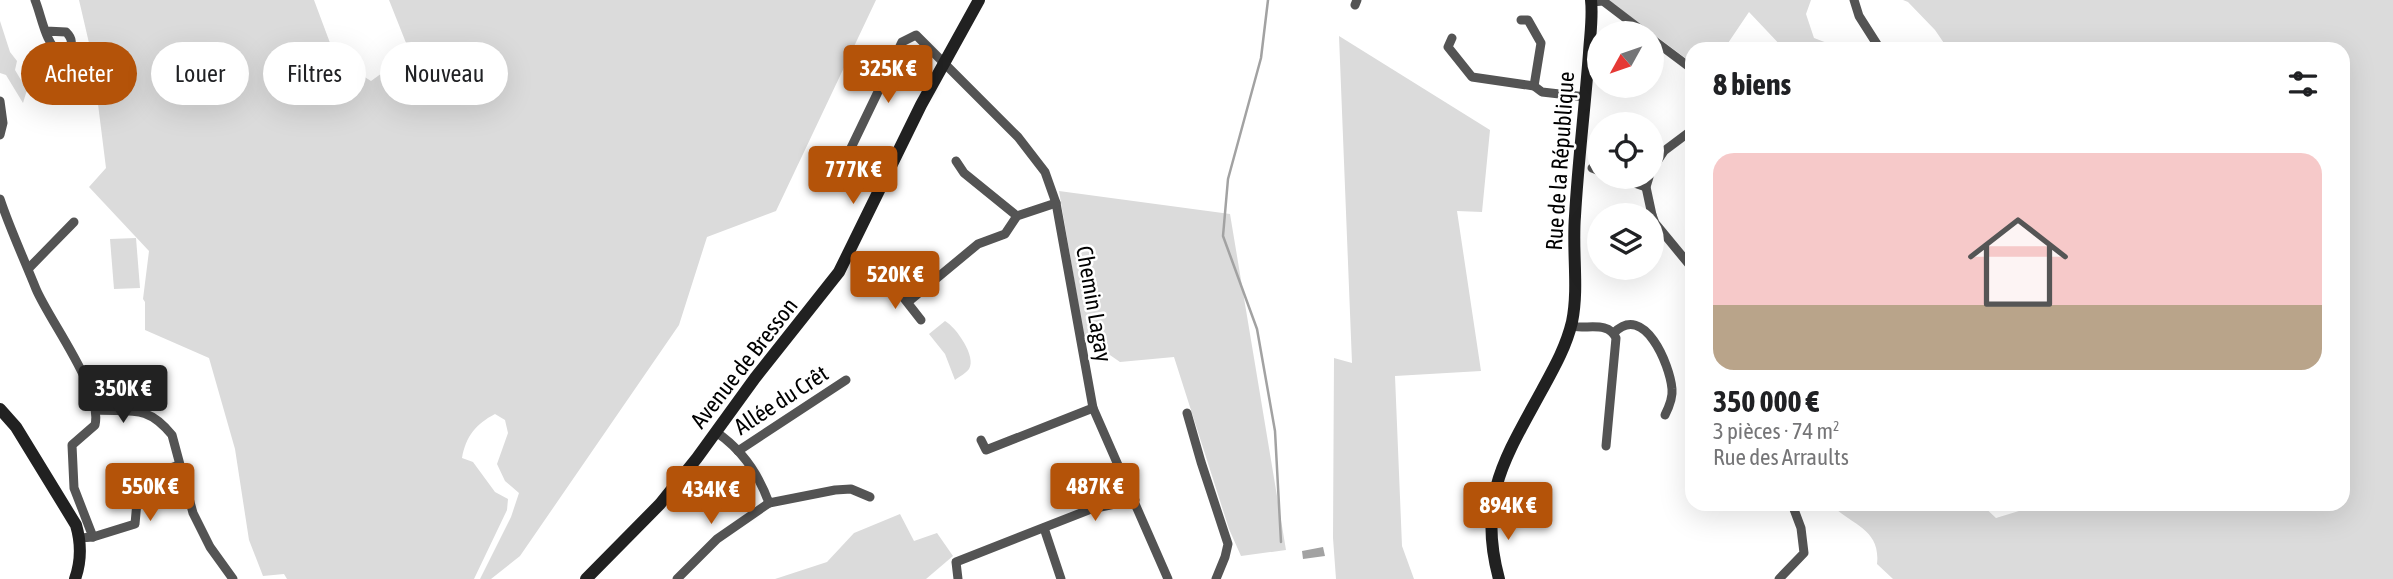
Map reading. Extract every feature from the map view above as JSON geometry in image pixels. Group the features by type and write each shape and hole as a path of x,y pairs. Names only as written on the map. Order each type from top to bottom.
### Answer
{"street":[{"path":"35,0 46,31"},
{"name":"Avenue de Bresson","path":"586,579 660,505 782,342 822,297 839,272 943,63 979,0"},
{"path":"1854,0 1859,16 1876,42"},
{"path":"1592,1 1603,1 1629,21"},
{"name":"Rue de la République","path":"1499,579 1491,536 1491,509 1496,481 1507,453 1562,355 1570,326 1574,289 1574,218 1592,1"},
{"path":"1521,20 1528,20 1541,43 1534,86"},
{"name":"Chemin Lagay","path":"837,177 902,42 916,35 1017,137 1045,172 1056,203 1093,408 1168,579"},
{"path":"1452,38 1448,47 1472,77 1534,86 1542,92 1586,97"},
{"path":"1664,48 1685,64"},
{"path":"0,101 4,123 0,135"},
{"path":"1664,151 1685,135"},
{"path":"956,161 964,173 1017,216"},
{"path":"0,199 3,221 29,268 37,290 70,348 97,411 95,425 72,445 75,488 87,537 75,579"},
{"path":"908,302 978,244 1005,234 1017,216 1056,203"},
{"path":"29,268 74,222"},
{"path":"1664,234 1685,259"},
{"path":"892,283 922,320"},
{"path":"1570,326 1605,327 1614,333 1616,338 1606,446"},
{"path":"1614,333 1619,328 1637,326 1650,334 1661,352 1672,387 1665,415"},
{"name":"Allée du Crêt","path":"738,452 846,380"},
{"path":"981,440 986,450 1093,408"},
{"path":"0,409 16,427 76,526 87,537"},
{"path":"97,411 143,411 166,427 172,435 193,513 204,536 233,579"},
{"path":"1187,413 1200,462 1228,544 1226,557 1216,579"},
{"path":"716,432 738,452 761,481 769,503"},
{"path":"87,537 135,524 137,502 145,477 178,465"},
{"path":"677,579 717,539 769,503 851,489 870,497"},
{"path":"958,579 956,562 1091,509 1135,500"},
{"path":"1779,579 1804,553 1801,528 1795,511"},
{"path":"1044,528 1061,579"}],"shaded area":[{"path":"79,0 314,0 330,42 263,42 263,105 366,105 366,78 371,81 380,75 380,105 508,105 508,42 406,42 389,0 876,0 776,211 707,237 679,325 520,556 491,579 480,579 511,517 519,493 505,481 497,464 508,433 505,420 495,414 473,432 466,443 462,458 473,462 495,492 508,499 507,510 474,579 287,579 284,574 263,576 249,540 235,449 209,358 145,330 143,299 149,251 89,187 106,168 98,105 137,105 137,42 89,42"},
{"path":"1608,0 1811,0 1806,14 1814,38 1825,42 1777,42 1749,12 1729,42 1685,42 1685,58 1664,42 1664,21 1636,21"},
{"path":"1903,0 2393,0 2393,579 1893,579 1877,564 1877,552 1869,535 1839,511 1988,511 1996,518 2019,511 2350,511 2350,42 1943,42 1908,2"},
{"path":"0,21 10,52 17,61 15,70 21,80 21,100 6,75 0,73"},
{"path":"1339,36 1490,130 1482,212 1457,211 1481,371 1395,376 1402,546 1414,579 1336,579 1333,538 1334,358 1352,363"},
{"path":"1059,191 1230,214 1286,550 1241,556 1229,529 1174,357 1120,362 1084,337"},
{"path":"136,238 140,288 114,289 110,239"},
{"path":"945,321 960,336 970,357 969,369 955,380 945,354 929,334"},
{"path":"900,514 914,541 937,533 953,556 926,579 775,579 827,562 854,533"},
{"path":"1323,547 1325,556 1303,559 1302,551"}],"waterway":[{"path":"1268,0 1261,58 1228,179 1223,236 1257,329 1275,431 1281,542"}]}
